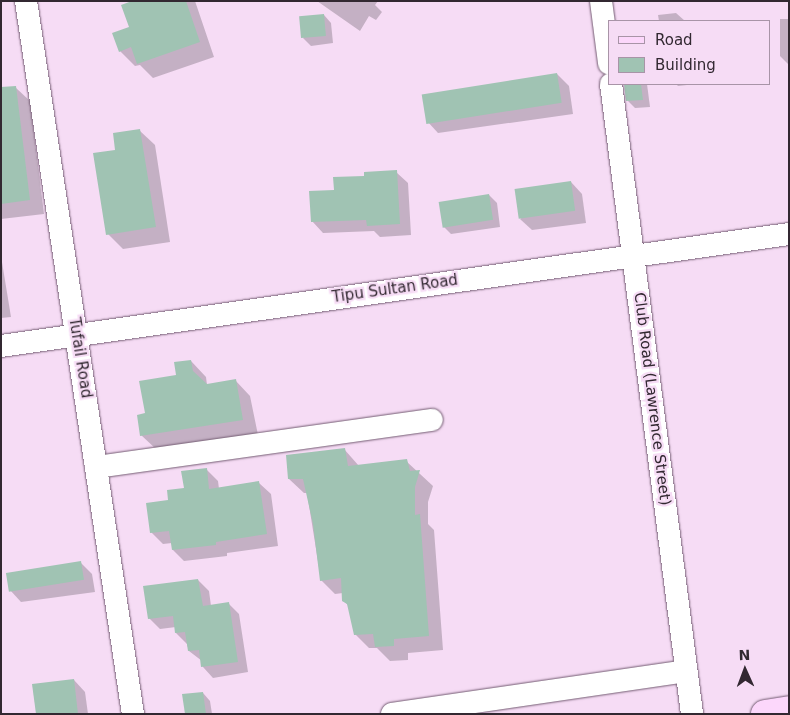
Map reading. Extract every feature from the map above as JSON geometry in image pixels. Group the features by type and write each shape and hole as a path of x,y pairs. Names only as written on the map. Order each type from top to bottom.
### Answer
{"main road":[{"path":"766,714 789,710"}],"street":[{"name":"Tufail Road","path":"26,1 133,714"},
{"path":"601,1 608,55"},
{"name":"Club Road (Lawrence Street)","path":"611,85 692,714"},
{"name":"Tipu Sultan Road","path":"1,346 789,234"},
{"path":"96,467 432,420"},
{"path":"392,714 686,671"}],"building":[{"path":"132,1 186,1 200,42 137,64 131,47 119,52 112,33 129,27 121,5"},
{"path":"324,14 326,36 301,38 299,16"},
{"path":"557,73 562,103 426,124 422,94"},
{"path":"624,85 641,85 643,100 626,101"},
{"path":"16,86 30,200 1,204 1,87"},
{"path":"140,129 156,227 106,235 93,153 115,150 113,133"},
{"path":"397,170 400,224 367,226 366,220 311,222 309,191 334,190 333,177 364,176 364,172"},
{"path":"571,181 575,211 519,219 515,189"},
{"path":"489,194 493,220 443,228 439,202"},
{"path":"191,360 193,371 207,384 236,379 243,420 140,436 137,415 145,413 139,381 176,375 174,362"},
{"path":"345,448 348,466 407,459 410,471 420,470 415,487 415,515 420,514 429,636 394,639 394,646 375,647 373,634 354,635 347,604 342,601 341,578 320,581 313,524 303,479 288,479 286,455"},
{"path":"207,468 209,489 259,481 267,534 216,542 216,545 172,550 169,531 150,533 146,503 168,500 167,490 184,488 181,471"},
{"path":"81,561 84,580 9,592 6,573"},
{"path":"198,579 203,606 229,602 238,662 201,667 199,650 188,651 185,632 175,633 173,616 148,619 143,586"},
{"path":"74,679 78,714 36,714 32,684"},
{"path":"203,692 206,714 185,714 182,694"}]}
